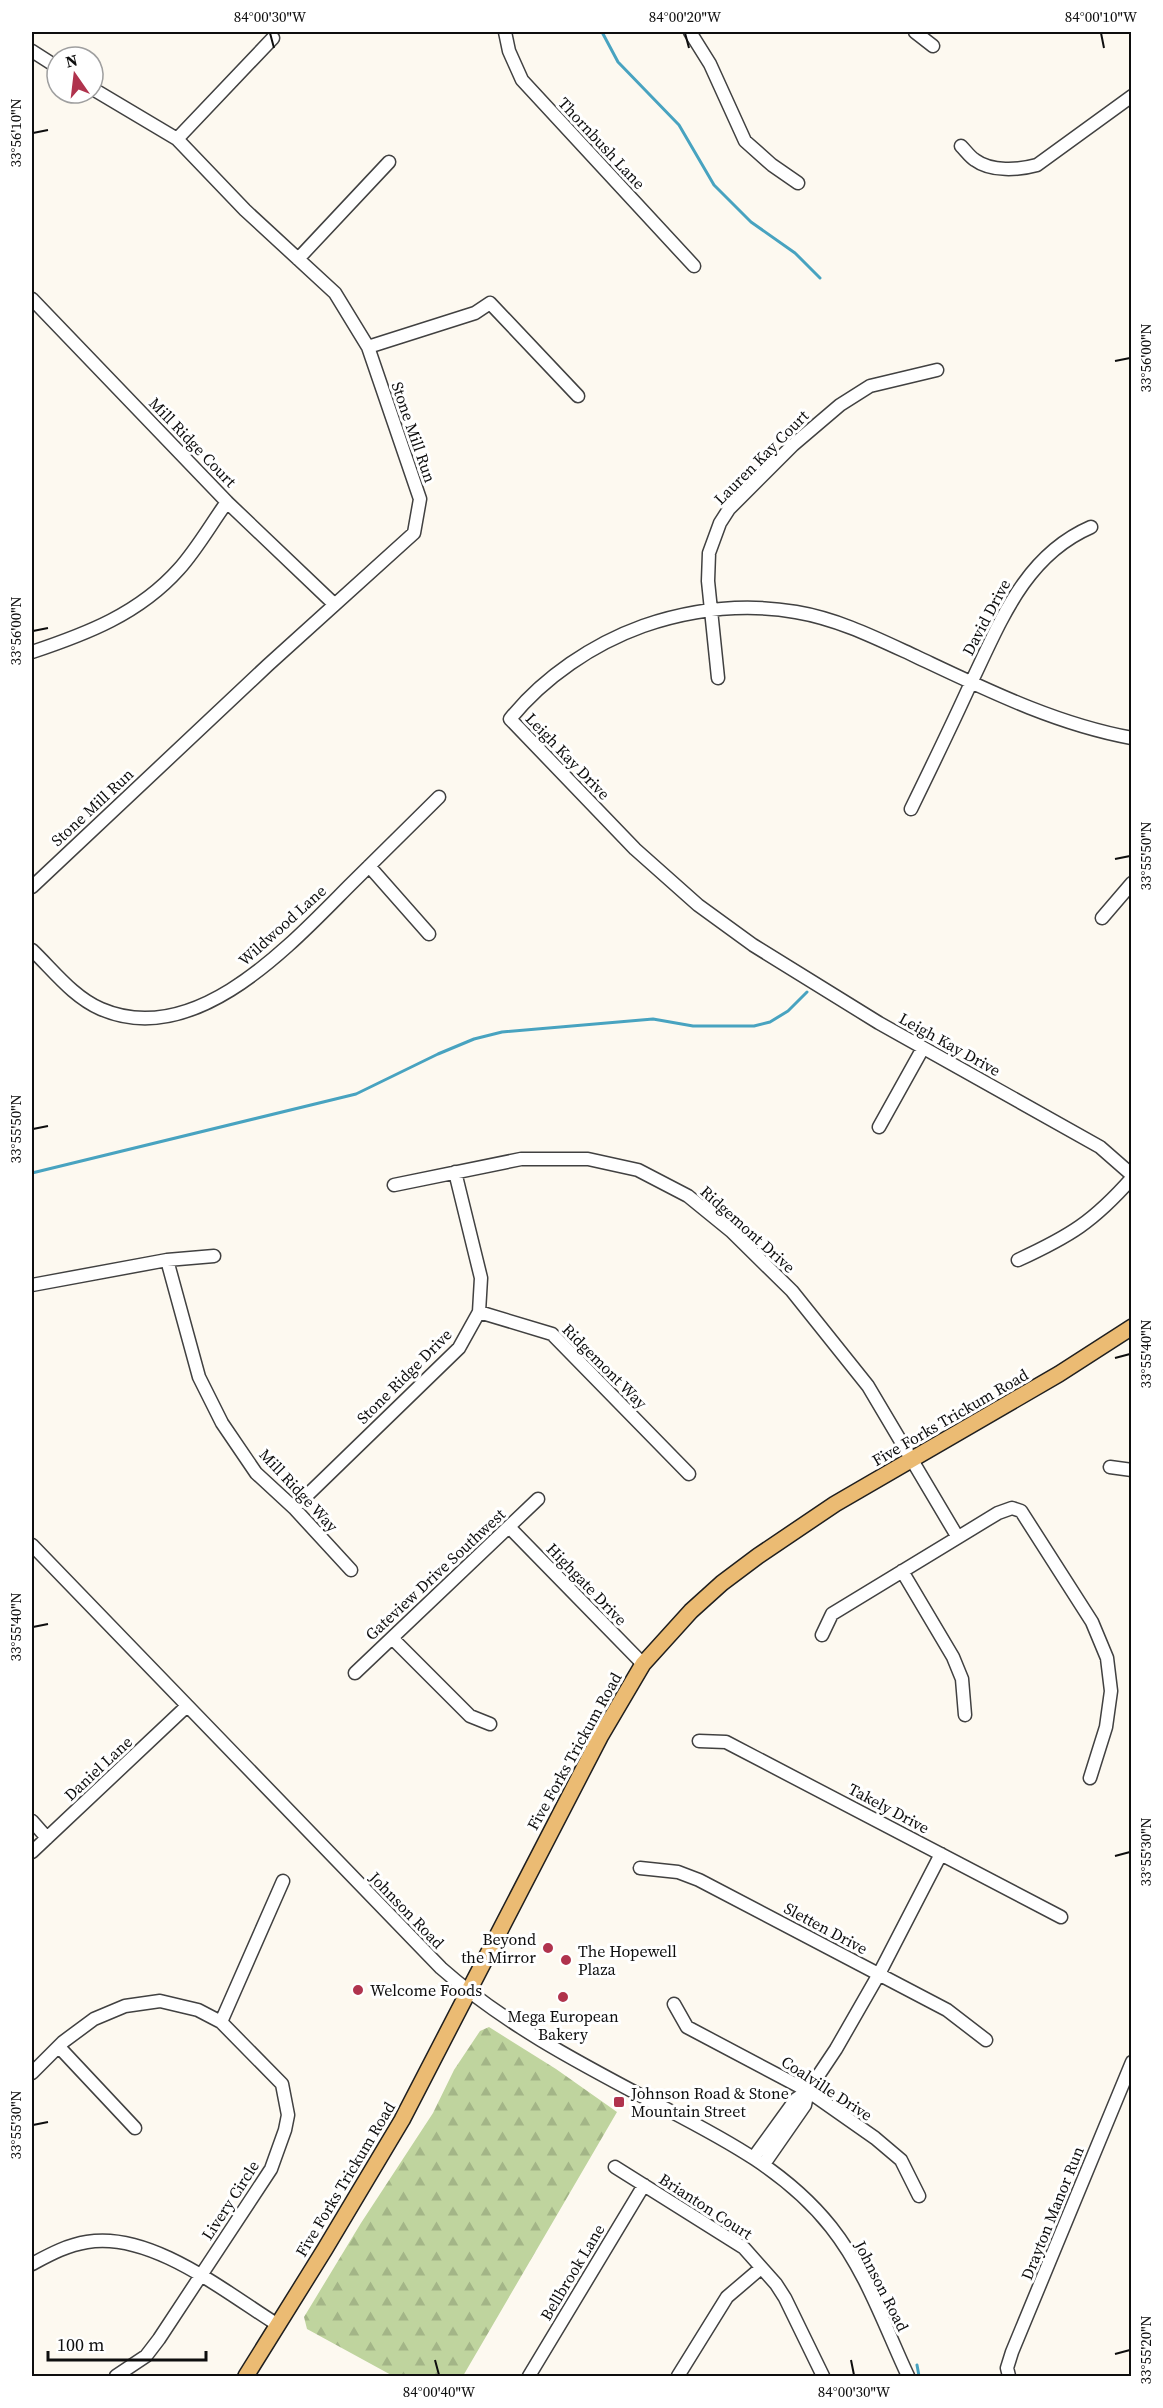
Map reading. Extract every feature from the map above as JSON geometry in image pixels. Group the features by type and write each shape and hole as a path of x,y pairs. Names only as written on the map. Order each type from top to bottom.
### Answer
{"main road":[{"name":"Five Forks Trickum Road","path":"246,2376 402,2121 600,1737 643,1664 691,1611 722,1583 835,1504 911,1462 1093,1354 1131,1327"}],"street":[{"name":"Thornbush Lane","path":"505,32 509,51 522,80 694,266"},
{"path":"690,32 710,64 745,141 772,165 798,183"},
{"path":"915,32 933,46"},
{"path":"177,140 273,38"},
{"path":"32,51 45,59"},
{"name":"Stone Mill Run","path":"32,887 334,604 414,533 420,499 368,347 335,293 246,210 177,140 105,96"},
{"path":"961,146 975,160 988,166 1025,169 1051,156 1131,96"},
{"path":"298,259 389,162"},
{"name":"Mill Ridge Court","path":"32,299 228,502 334,604"},
{"path":"368,347 475,313 490,303 578,396"},
{"name":"Lauren Kay Court","path":"718,678 708,581 709,553 720,523 741,496 793,444 840,405 870,386 937,370"},
{"path":"32,652 102,626 132,610 178,571 228,502"},
{"name":"David Drive","path":"911,809 1010,602 1032,570 1065,540 1091,526"},
{"name":"Leigh Kay Drive","path":"1131,738 1054,718 833,621 774,609 710,609 657,621 606,642 571,664 523,704 510,719 635,849 698,905 761,950 923,1048 1100,1147 1131,1177"},
{"name":"Wildwood Lane","path":"32,950 80,997 101,1009 124,1016 144,1018 166,1016 207,1002 239,986 275,958 439,797"},
{"path":"369,866 429,934"},
{"path":"1102,918 1131,883"},
{"path":"879,1127 923,1048"},
{"name":"Ridgemont Drive","path":"394,1185 521,1159 588,1158 638,1170 688,1196 730,1231 792,1291 868,1386 911,1462 957,1536"},
{"name":"Stone Ridge Drive","path":"294,1508 459,1348 479,1312 481,1278 455,1172"},
{"path":"1018,1260 1062,1240 1080,1228 1096,1215 1131,1177"},
{"path":"32,1285 167,1260 214,1256"},
{"name":"Mill Ridge Way","path":"167,1260 199,1377 222,1423 256,1473 294,1508 351,1570"},
{"name":"Ridgemont Way","path":"479,1312 552,1334 689,1474"},
{"path":"1110,1467 1131,1470"},
{"name":"Gateview Drive Southwest","path":"355,1673 538,1499"},
{"path":"822,1635 832,1614 957,1536 998,1513 1012,1508 1021,1511 1092,1622 1107,1658 1111,1691 1106,1727 1090,1778"},
{"name":"Highgate Drive","path":"509,1527 643,1664"},
{"name":"Johnson Road","path":"32,1545 441,1968 468,1992 585,2066 759,2161 813,2206 850,2254 908,2376"},
{"path":"902,1571 953,1657 962,1679 965,1715"},
{"path":"392,1638 470,1716 490,1724"},
{"name":"Daniel Lane","path":"32,1852 187,1706"},
{"name":"Takely Drive","path":"699,1742 726,1742 1061,1917"},
{"path":"32,1821 47,1839"},
{"path":"759,2161 796,2099 808,2091 836,2049 879,1974 941,1854"},
{"name":"Sletten Drive","path":"640,1868 678,1872 692,1876 947,2010 986,2040"},
{"path":"221,2022 283,1881"},
{"name":"Livery Circle","path":"32,2073 59,2047 94,2019 138,2002 160,2001 198,2010 221,2022 282,2084 288,2115 271,2169 159,2339 146,2356 116,2376"},
{"name":"Coalville Drive","path":"674,2004 687,2026 808,2091 875,2138 901,2160 920,2196"},
{"path":"59,2047 135,2127"},
{"name":"Drayton Manor Run","path":"1009,2376 1007,2368 1012,2352 1131,2062"},
{"name":"Brianton Court","path":"615,2168 744,2248 785,2298 823,2376"},
{"name":"Bellbrook Lane","path":"528,2376 644,2185"},
{"path":"32,2264 57,2250 88,2242 126,2241 163,2254 278,2325"},
{"path":"678,2376 727,2297 761,2268"}],"green space":[{"path":"489,2027 556,2069 617,2112 463,2376 393,2376 307,2329 304,2317 361,2223 433,2113 454,2070 480,2031"}],"waterway":[{"path":"602,32 618,62 679,125 714,185 751,222 795,253 820,278"},
{"path":"32,1173 356,1094 438,1054 474,1039 502,1032 653,1019 693,1026 754,1026 770,1022 788,1011 807,992"},
{"path":"917,2365 919,2376"}],"place":[{"name":"Beyond the Mirror","path":"548,1948"},
{"name":"The Hopewell Plaza","path":"566,1960"},
{"name":"Welcome Foods","path":"358,1990"},
{"name":"Mega European Bakery","path":"563,1997"},
{"name":"Johnson Road & Stone Mountain Street","path":"619,2102"}]}
